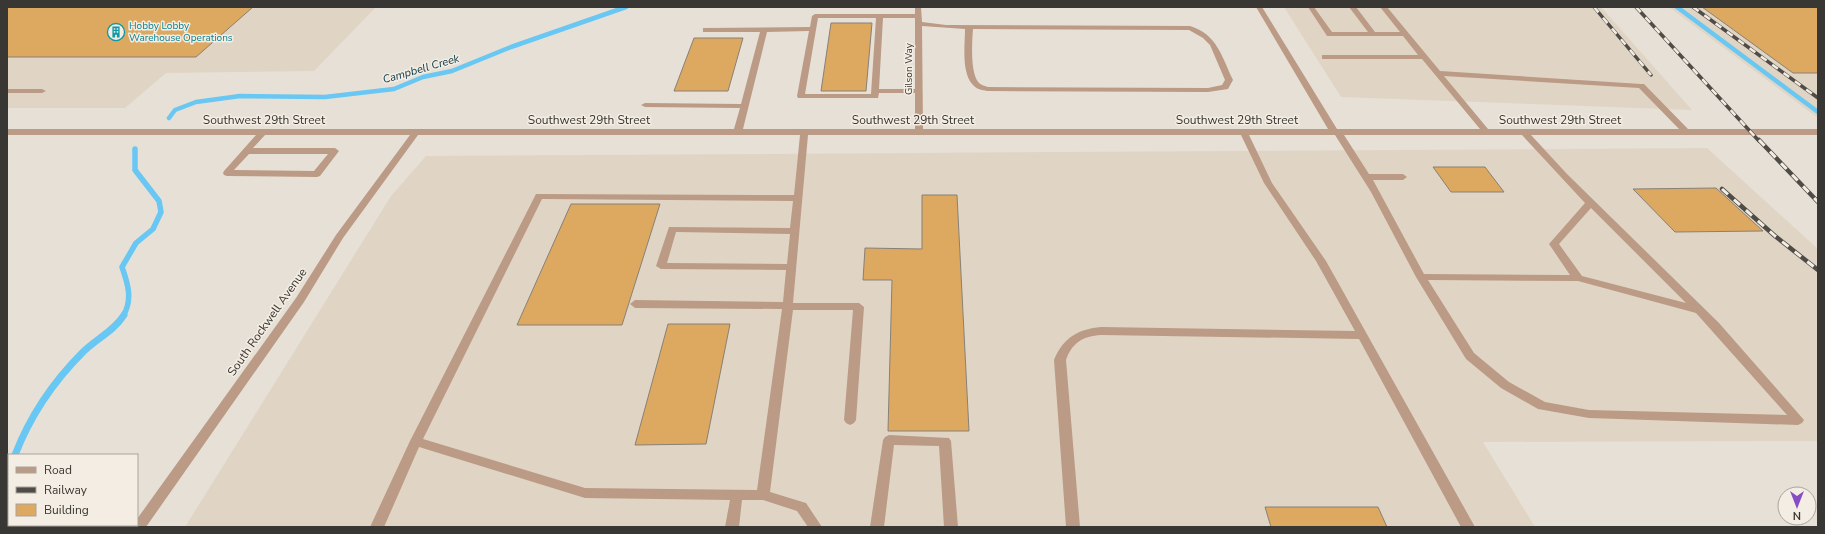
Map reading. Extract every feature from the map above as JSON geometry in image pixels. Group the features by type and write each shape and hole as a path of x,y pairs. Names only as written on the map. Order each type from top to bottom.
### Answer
{"street":[{"name":"Gilson Way","path":"918,7 919,132"},
{"path":"1259,7 1336,132 1366,177 1421,277 1470,356 1505,385 1542,406 1589,414 1798,420 1715,326 1590,203 1524,132"},
{"path":"1311,7 1330,34 1406,34"},
{"path":"1352,7 1373,34"},
{"path":"1383,7 1486,132"},
{"path":"880,16 875,96 801,96 815,16 880,16 918,20 946,27 969,27 1190,28 1206,36 1213,45 1229,80 1225,87 1208,90 987,89 977,85 973,81 971,71 969,27"},
{"path":"738,132 764,29"},
{"path":"706,30 813,29"},
{"path":"1325,57 1425,57"},
{"path":"1438,73 1641,86 1686,132"},
{"path":"7,91 42,91"},
{"path":"875,91 919,91"},
{"path":"645,105 745,106"},
{"name":"Southwest 29th Street","path":"7,132 1818,132"},
{"path":"246,151 335,151 317,174 227,173 246,151 263,132"},
{"name":"South Rockwell Avenue","path":"139,527 300,300 339,237 416,132"},
{"path":"763,495 788,306 804,132"},
{"path":"1244,132 1268,182 1321,261 1468,527"},
{"path":"1366,177 1403,177"},
{"path":"377,527 416,440 540,196 798,198"},
{"path":"1578,278 1554,244 1590,203"},
{"path":"791,267 661,266 672,229 795,231"},
{"path":"1421,277 1578,278 1699,310"},
{"path":"635,304 859,307 850,420"},
{"path":"1073,527 1060,360 1063,349 1070,341 1090,332 1101,331 1362,335"},
{"path":"416,440 585,493 763,495 801,506 814,527"},
{"path":"877,527 889,440 945,441 951,527"},
{"path":"732,527 737,494"}],"shaded area":[{"path":"7,7 376,7 314,71 166,73 125,108 7,108"},
{"path":"1284,7 1601,7 1692,110 1341,97"},
{"path":"1669,7 1818,7 1818,118"},
{"path":"1707,148 1818,249 1818,441 1483,442 1535,527 185,527 391,196 426,156"}],"building":[{"name":"Hobby Lobby Warehouse Operations","path":"7,7 253,7 196,57 7,57"},
{"path":"1702,7 1818,7 1818,73 1793,73"},
{"path":"831,23 872,23 866,91 821,91"},
{"path":"694,38 743,38 728,91 674,91"},
{"path":"1433,167 1485,167 1504,192 1451,192"},
{"path":"1716,188 1763,231 1675,232 1633,189"},
{"path":"922,195 957,195 969,431 888,431 892,280 863,280 865,248 922,249"},
{"path":"571,204 660,204 622,325 517,325"},
{"path":"668,324 730,324 706,444 635,445"},
{"path":"1265,507 1378,507 1387,527 1271,527"}],"waterway":[{"name":"Campbell Creek","path":"169,118 175,110 196,102 240,96 325,97 394,89 423,77 452,71 511,47 626,7"},
{"path":"1677,7 1818,112"},
{"name":"Campbell Creek","path":"123,316 129,298 128,286 122,267 136,243 153,229 161,212 159,201 135,170 135,149"},
{"name":"Campbell Creek","path":"15,454 35,413 52,387 72,363 88,347 115,326 124,315"}],"railway":[{"path":"1594,7 1651,75"},
{"path":"1636,7 1759,141"},
{"path":"1693,7 1818,98"},
{"path":"1759,140 1818,202"},
{"path":"1722,189 1775,236 1818,270"}],"place":[{"name":"Hobby Lobby Warehouse Operations","path":"116,32"}]}
